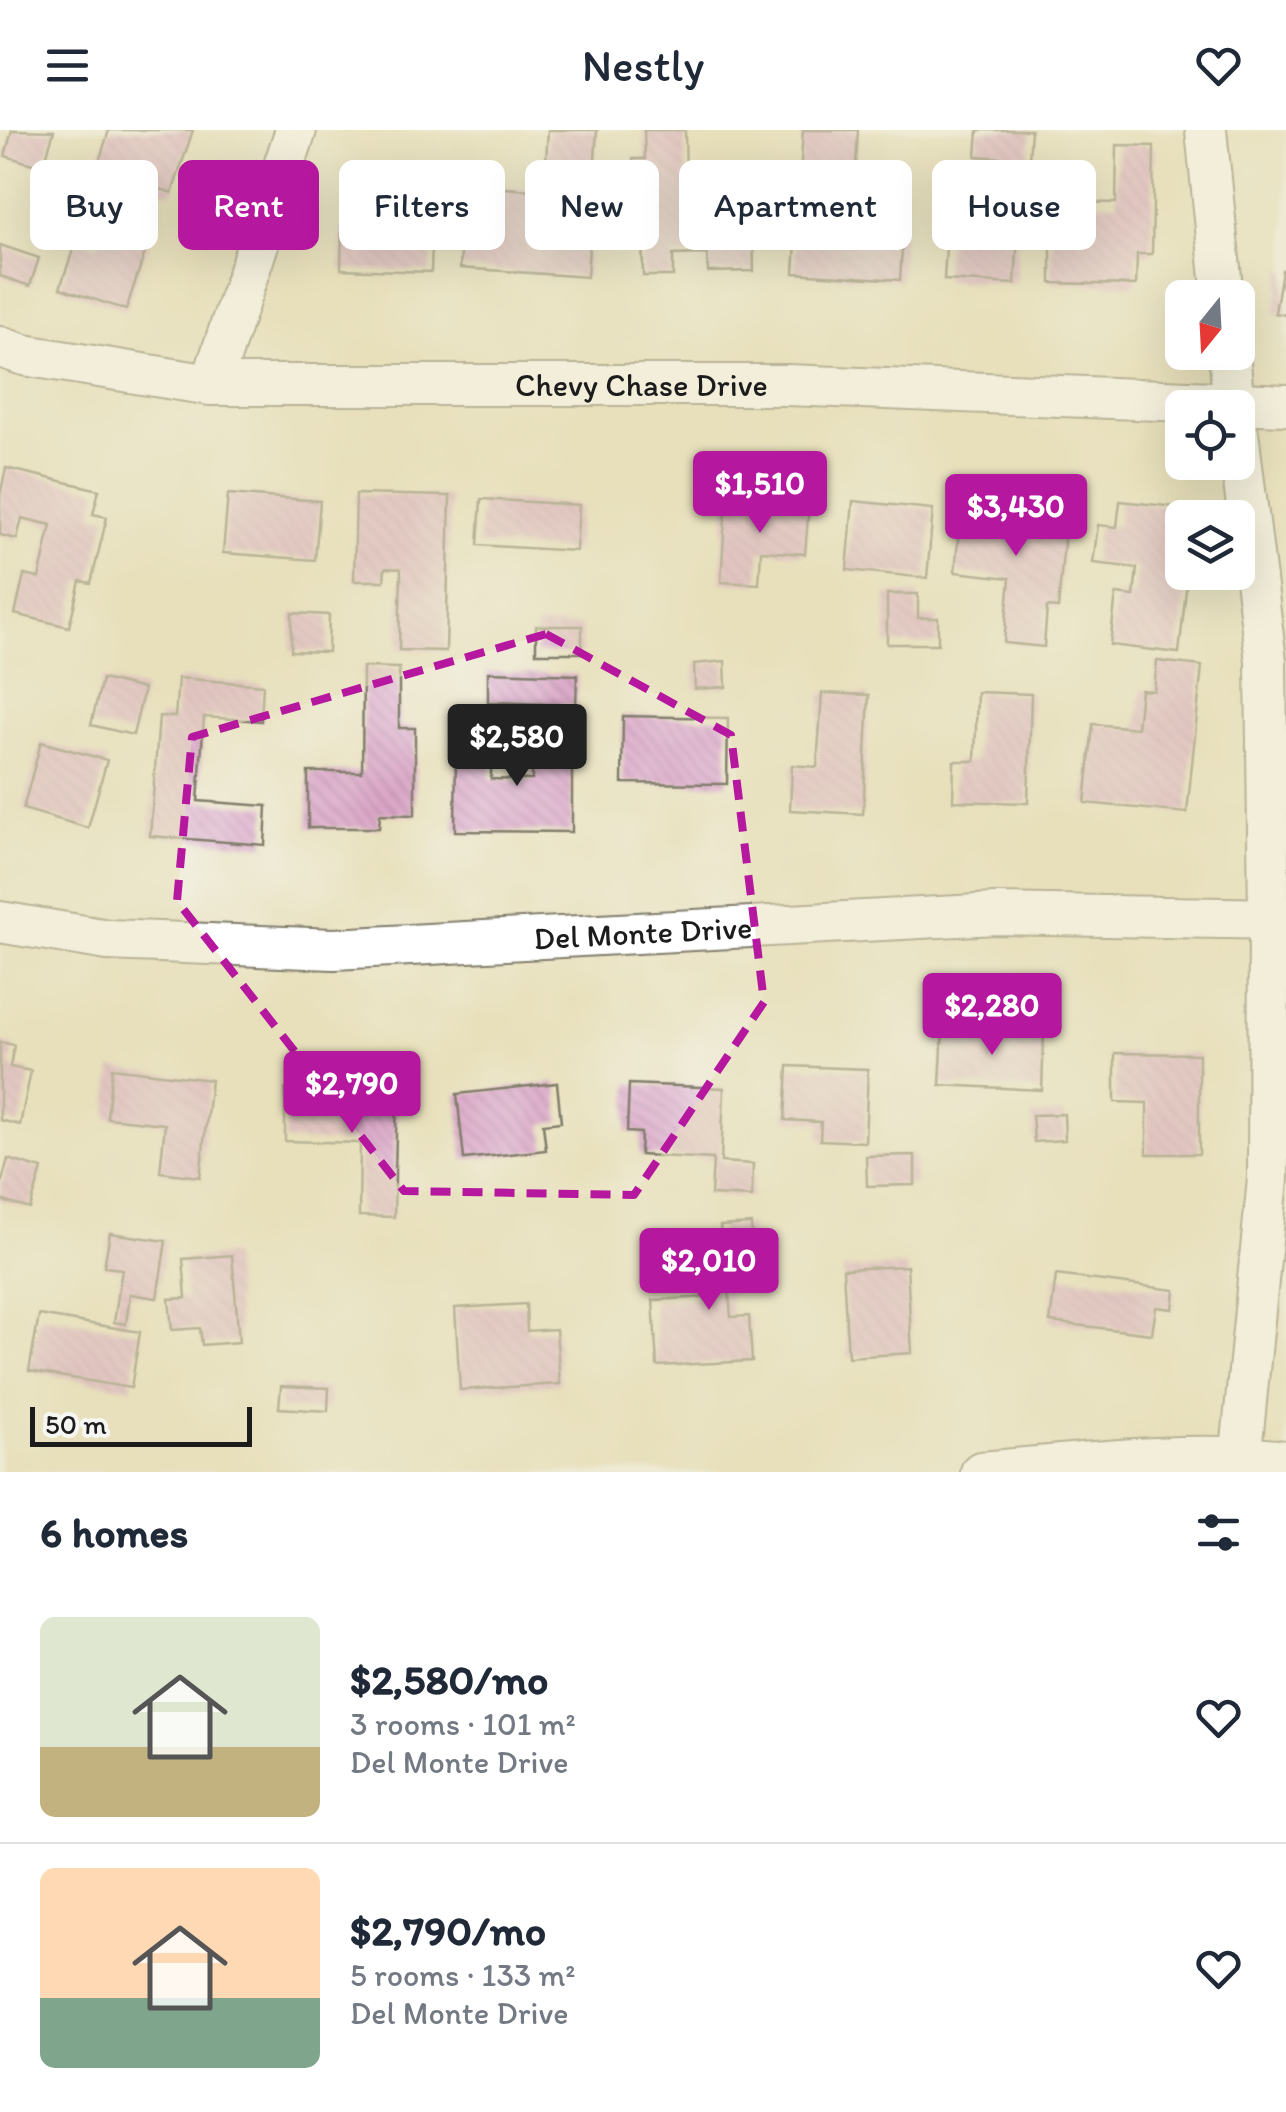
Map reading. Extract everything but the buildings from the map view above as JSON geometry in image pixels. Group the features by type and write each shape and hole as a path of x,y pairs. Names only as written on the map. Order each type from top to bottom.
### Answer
{"street":[{"path":"211,385 296,130"},
{"path":"1206,130 1221,280"},
{"name":"Chevy Chase Drive","path":"0,347 211,385 788,385 1165,409"},
{"name":"Chevy Chase Drive","path":"1255,410 1286,405"},
{"path":"1240,1464 1268,1179 1278,918 1266,661 1243,480"},
{"name":"Del Monte Drive","path":"0,922 108,940 334,949 996,914 1278,918"},
{"path":"981,1472 1141,1458 1240,1464 1286,1461"}],"highlighted area":[{"path":"546,634 731,735 764,1002 634,1195 404,1191 177,901 192,737"}]}
